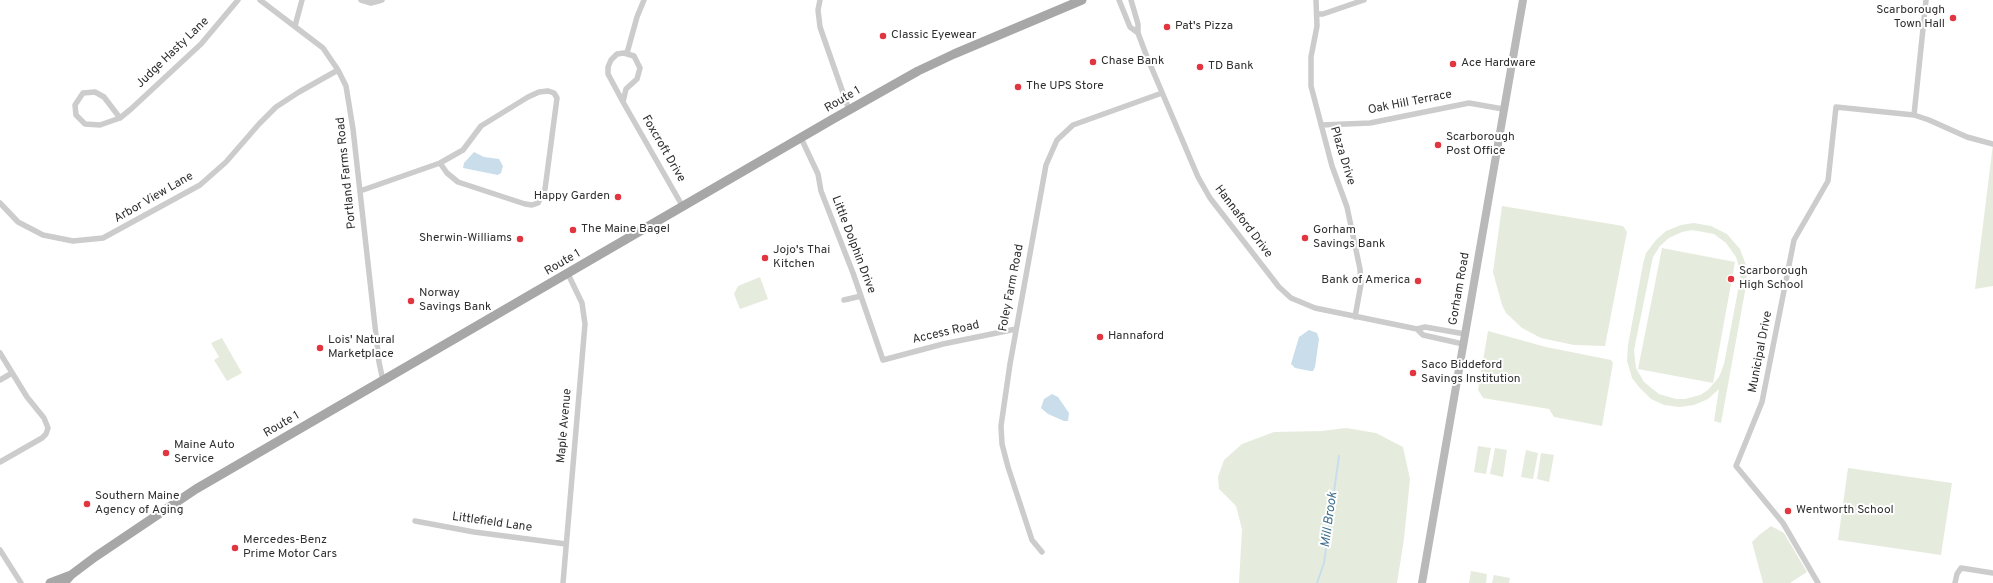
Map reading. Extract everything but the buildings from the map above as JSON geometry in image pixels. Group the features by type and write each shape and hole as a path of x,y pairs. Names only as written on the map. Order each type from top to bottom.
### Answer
{"main road":[{"name":"Route 1","path":"50,583 70,575 196,489 849,110 912,75 954,54 1082,0"},
{"name":"Gorham Road","path":"1422,583 1523,0"},
{"name":"Route 1","path":"64,583 70,575"}],"street":[{"name":"Judge Hasty Lane","path":"120,118 104,97 95,92 83,93 75,105 76,115 85,124 100,125 120,118 201,44 238,0"},
{"name":"Portland Farms Road","path":"260,0 323,48 338,70 344,82 350,103 379,362 383,380"},
{"path":"295,26 302,0"},
{"path":"361,0 371,3 382,0"},
{"path":"623,102 626,88 637,79 640,71 638,60 627,53 637,16 644,0"},
{"path":"820,0 818,15 820,27 849,110"},
{"name":"Hannaford Drive","path":"1119,0 1130,27 1138,33"},
{"name":"Hannaford Drive","path":"1131,0 1138,24 1138,33 1192,165 1204,189 1279,287 1291,298 1306,305 1355,317 1417,329 1425,327 1465,334"},
{"name":"Plaza Drive","path":"1316,0 1318,14 1310,76 1312,93 1332,166 1347,207 1360,268 1361,284 1355,317"},
{"path":"1318,14 1323,14 1364,0"},
{"path":"1926,0 1914,115 1923,117 1967,137 1993,144"},
{"name":"Foxcroft Drive","path":"627,53 614,56 608,67 609,77 683,207"},
{"name":"Arbor View Lane","path":"0,203 18,222 43,235 73,241 103,238 200,185 226,162 276,107 338,70"},
{"path":"360,190 440,163 463,150 481,126 528,97 544,91 554,93 557,96 545,189 538,203 532,205 525,204 458,182 450,177 440,163"},
{"name":"Foley Farm Road","path":"1042,552 1032,540 1008,467 1002,439 1001,417 1044,173 1056,140 1065,131 1079,122 1162,93"},
{"name":"Oak Hill Terrace","path":"1321,125 1370,123 1469,103 1503,109"},
{"name":"Municipal Drive","path":"1818,583 1783,523 1736,466 1762,402 1794,240 1828,181 1836,107 1914,115"},
{"name":"Little Dolphin Drive","path":"801,138 818,174 821,191 861,296 883,360"},
{"name":"Maple Avenue","path":"563,583 585,324 582,303 568,274"},
{"path":"844,300 861,296"},
{"name":"Access Road","path":"883,360 943,344 1016,329"},
{"name":"Hannaford Drive","path":"1417,329 1424,335 1463,344"},
{"path":"0,353 27,397 44,418 47,431 42,438 0,462"},
{"path":"0,380 12,373"},
{"name":"Littlefield Lane","path":"415,521 474,532 566,544"},
{"path":"0,550 21,583"},
{"path":"1955,583 1960,569 1993,573"}],"green space":[{"path":"1993,144 1993,286 1975,289"},
{"path":"1502,206 1623,226 1627,232 1605,346 1574,345 1541,338 1522,328 1506,313 1502,305 1493,272"},
{"path":"1694,223 1711,226 1727,234 1740,249 1747,268 1746,286 1721,423 1714,421 1719,389 1708,399 1694,405 1679,407 1664,405 1651,399 1639,387 1632,378 1627,361 1628,345 1646,253 1656,240 1666,231 1681,225","holes":["1692,230 1714,234 1726,243 1736,257 1739,267 1740,280 1724,364 1719,377 1708,390 1700,395 1685,399 1676,399 1659,394 1644,382 1636,368 1634,350 1653,257 1660,246 1669,238 1682,232"]},
{"path":"1662,248 1735,262 1713,383 1638,369"},
{"path":"760,277 768,299 740,309 734,294 738,286"},
{"path":"1488,331 1546,347 1611,360 1613,363 1602,426 1554,417 1549,409 1483,398 1478,390"},
{"path":"222,338 242,373 227,381 214,360 219,357 211,343"},
{"path":"1346,428 1376,433 1403,447 1410,479 1404,539 1397,583 1239,583 1242,529 1236,506 1219,489 1218,477 1224,460 1242,444 1274,432 1321,431"},
{"path":"1478,446 1491,448 1486,474 1474,472"},
{"path":"1495,448 1507,450 1503,477 1490,474"},
{"path":"1526,450 1538,453 1533,479 1521,477"},
{"path":"1541,453 1554,455 1549,482 1537,479"},
{"path":"1848,468 1952,483 1941,555 1838,540"},
{"path":"1771,526 1784,533 1807,572 1790,583 1763,583 1752,542"},
{"path":"1471,571 1487,574 1486,583 1469,583"},
{"path":"1494,575 1510,578 1509,583 1492,583"}],"water":[{"path":"474,152 484,157 499,159 503,166 501,173 498,175 463,168 464,163"},
{"path":"1309,330 1317,333 1319,339 1315,367 1313,371 1295,368 1291,364 1299,337"},
{"path":"1052,394 1058,397 1069,413 1068,421 1064,421 1048,414 1041,408 1044,399"}],"waterway":[{"name":"Mill Brook","path":"1317,583 1324,563 1339,456"}],"place":[{"name":"Scarborough Town Hall","path":"1953,18"},
{"name":"Pat's Pizza","path":"1167,27"},
{"name":"Classic Eyewear","path":"883,36"},
{"name":"Chase Bank","path":"1093,62"},
{"name":"Ace Hardware","path":"1453,64"},
{"name":"TD Bank","path":"1200,67"},
{"name":"The UPS Store","path":"1018,87"},
{"name":"Scarborough Post Office","path":"1438,145"},
{"name":"Happy Garden","path":"618,197"},
{"name":"The Maine Bagel","path":"573,230"},
{"name":"Gorham Savings Bank","path":"1305,238"},
{"name":"Sherwin-Williams","path":"520,239"},
{"name":"Jojo's Thai Kitchen","path":"765,258"},
{"name":"Scarborough High School","path":"1731,279"},
{"name":"Bank of America","path":"1418,281"},
{"name":"Norway Savings Bank","path":"411,301"},
{"name":"Hannaford","path":"1100,337"},
{"name":"Lois' Natural Marketplace","path":"320,348"},
{"name":"Saco Biddeford Savings Institution","path":"1413,373"},
{"name":"Maine Auto Service","path":"166,453"},
{"name":"Southern Maine Agency of Aging","path":"87,504"},
{"name":"Wentworth School","path":"1788,511"},
{"name":"Mercedes-Benz Prime Motor Cars","path":"235,548"}]}
